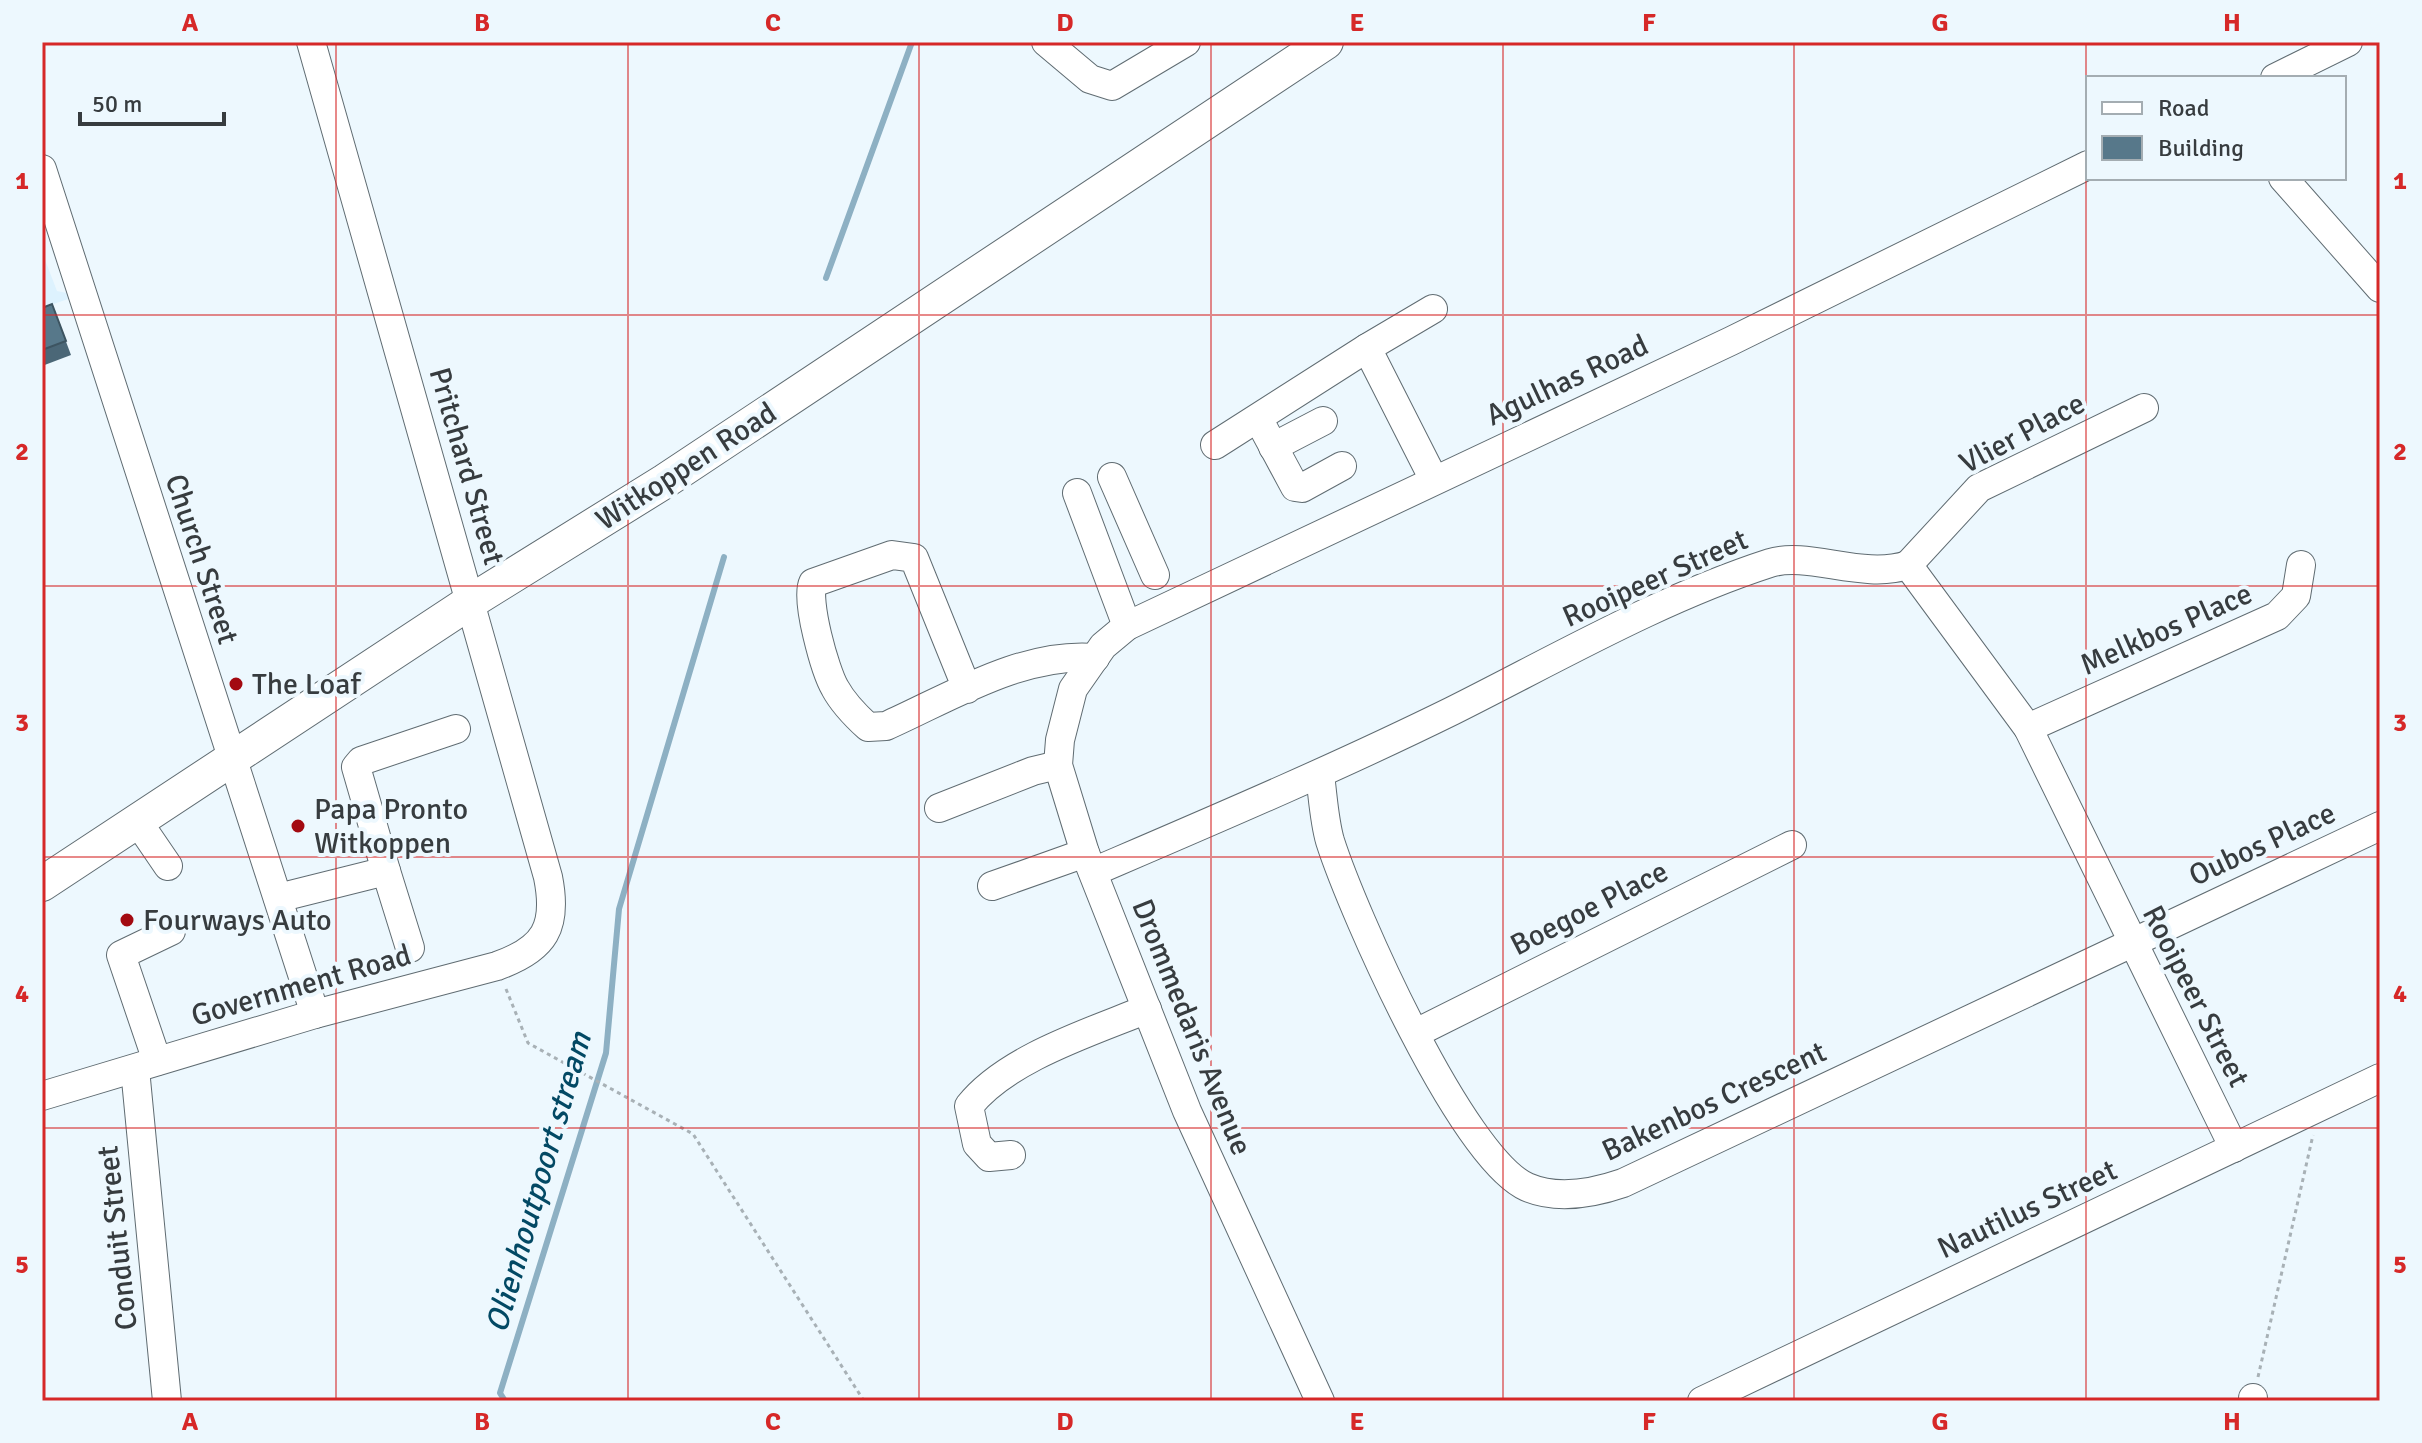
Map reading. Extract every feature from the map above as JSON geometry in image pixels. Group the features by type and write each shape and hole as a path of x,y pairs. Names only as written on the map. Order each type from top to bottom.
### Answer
{"main road":[{"name":"Witkoppen Road","path":"42,884 470,602 691,463 1326,42"}],"street":[{"name":"Pritchard Street","path":"311,42 548,877 553,909"},
{"path":"1046,42 1090,79 1112,86 1124,82 1186,42"},
{"path":"2279,76 2348,42"},
{"name":"Agulhas Road","path":"1090,664 1127,626 1731,341 2086,166"},
{"name":"Church Street","path":"42,169 171,577 315,1014"},
{"path":"2285,180 2380,288"},
{"path":"1215,445 1433,309"},
{"path":"1367,348 1406,424 1423,432 1440,477"},
{"name":"Vlier Place","path":"1908,565 1979,488 2144,408"},
{"path":"1259,420 1291,483 1299,488 1342,466"},
{"path":"1273,447 1323,421"},
{"path":"1112,477 1155,575"},
{"path":"1077,493 1092,541 1127,626"},
{"path":"1092,541 1133,523"},
{"path":"967,689 914,558 892,555 813,583 809,590 811,608 835,688 868,727 886,726 967,689 1058,657 1090,664"},
{"name":"Rooipeer Street","path":"992,886 1089,863 1320,775 1675,600 1739,574 1786,561 1858,570 1887,570 1908,565 2028,728 2130,943 2234,1148"},
{"name":"Melkbos Place","path":"2028,728 2277,616 2296,596 2301,565"},
{"name":"Drommedaris Avenue","path":"1090,664 1073,689 1065,715 1058,765 1089,863 1193,1125 1320,1401"},
{"path":"410,948 356,767 361,761 456,729"},
{"path":"939,808 1033,771 1058,765"},
{"name":"Bakenbos Crescent","path":"1320,775 1330,840 1365,932 1446,1091 1494,1161 1528,1187 1583,1194 1623,1183 2130,943"},
{"path":"138,822 168,866"},
{"name":"Oubos Place","path":"2130,943 2380,826"},
{"name":"Boegoe Place","path":"1416,1033 1792,845"},
{"path":"278,898 386,871"},
{"name":"Government Road","path":"42,1096 315,1014 520,958 543,939 553,909"},
{"name":"Conduit Street","path":"167,1401 146,1065 121,955 171,931"},
{"path":"1011,1155 989,1157 977,1144 969,1106 978,1095 993,1080 1065,1043 1147,1009"},
{"name":"Nautilus Street","path":"1702,1401 2380,1078"}],"path":[{"path":"497,966 528,1043 693,1134 864,1401"},
{"path":"2253,1400 2319,1108"}],"shaded area":[{"path":"42,252 57,291 67,293 68,299 42,308"}],"building":[{"path":"52,304 66,341 42,350 42,308"}],"waterway":[{"name":"Olienhoutpoort stream","path":"826,278 912,42"},
{"name":"Olienhoutpoort stream","path":"505,1401 500,1393 606,1053 619,909 724,557"}],"place":[{"name":"The Loaf","path":"236,684"},
{"name":"Papa Pronto Witkoppen","path":"298,826"},
{"name":"Fourways Auto","path":"127,920"}]}
